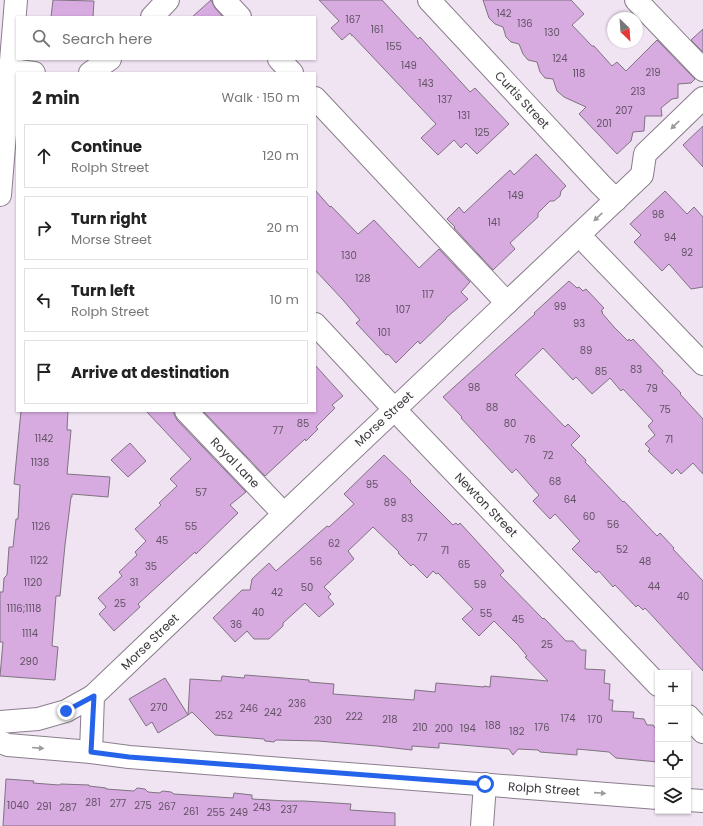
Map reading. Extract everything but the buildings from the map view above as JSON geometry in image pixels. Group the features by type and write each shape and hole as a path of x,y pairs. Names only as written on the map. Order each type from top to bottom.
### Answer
{"street":[{"path":"153,16 168,0"},
{"path":"224,0 239,16"},
{"name":"Curtis Street","path":"429,0 616,200"},
{"path":"636,0 703,70"},
{"path":"0,195 10,70 10,9"},
{"path":"92,72 109,60"},
{"path":"280,60 291,72"},
{"path":"10,70 26,72"},
{"name":"Morse Street","path":"94,696 642,175 645,154 703,98"},
{"path":"316,99 507,303"},
{"path":"579,235 703,364"},
{"name":"Newton Street","path":"316,325 394,410 655,682"},
{"name":"Royal Lane","path":"187,412 284,514"},
{"path":"0,722 38,719 66,711 94,696"},
{"path":"91,752 94,696"},
{"path":"691,719 703,732"},
{"name":"Rolph Street","path":"0,742 8,745 91,752 129,757 655,798"},
{"path":"482,826 485,784"},
{"path":"691,800 703,801"}],"route":[{"path":"66,711 94,696 91,752 129,757 485,784"}]}
